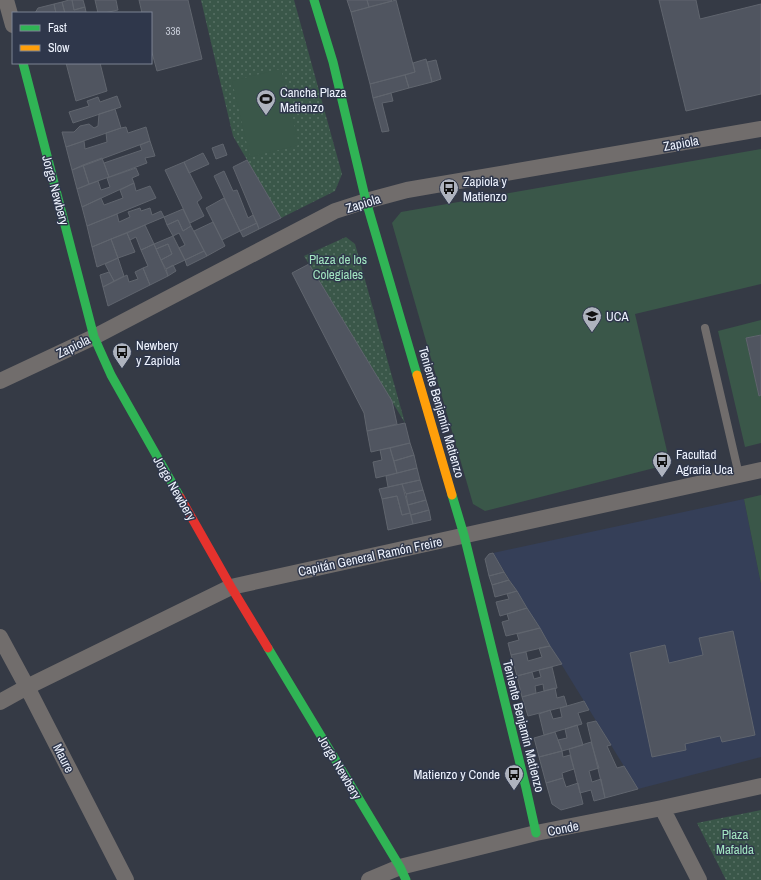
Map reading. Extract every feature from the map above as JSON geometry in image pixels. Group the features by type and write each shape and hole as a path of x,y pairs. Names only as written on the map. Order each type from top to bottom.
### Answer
{"street":[{"path":"6,0 12,21"},
{"name":"Teniente Benjamín Matienzo","path":"314,0 333,62 366,201 464,535 536,833"},
{"name":"Jorge Newbery","path":"23,64 94,337 111,375 231,587 403,873"},
{"name":"Zapiola","path":"0,382 94,337 335,212 366,201 406,190 761,129"},
{"name":"Capitán General Ramón Freire","path":"0,702 27,687 231,587 761,470"},
{"name":"Maure","path":"0,637 126,880"},
{"name":"Conde","path":"369,880 403,873 536,833 662,808 761,786"},
{"path":"662,808 699,880"}],"lane":[{"path":"705,328 739,475"}],"shaded area":[{"path":"744,499 761,584 761,757 638,789 493,553"}],"green space":[{"path":"201,0 294,0 342,174 335,191 281,218 233,136"},
{"name":"Cancha Plaza Matienzo","path":"281,69 299,145 250,157 232,81"},
{"name":"UCA","path":"761,149 761,284 635,314 670,464 485,511 473,504 392,223 401,212"},
{"name":"Plaza de los Colegiales","path":"346,237 355,244 405,423 304,256"},
{"path":"761,320 761,335 746,339 759,396 761,395 761,443 745,447 718,331"},
{"path":"761,495 761,584 744,499"},
{"name":"Plaza Mafalda","path":"761,810 761,880 726,880 697,823"}],"building":[{"path":"72,0 74,10 85,7 86,12 65,12 62,2"},
{"path":"72,0 83,0 85,7 74,10"},
{"path":"95,0 116,0 118,10 98,12"},
{"path":"139,0 188,0 202,59 157,71 152,53 152,12 142,12"},
{"path":"347,0 367,0 369,7 351,12"},
{"path":"367,0 391,0 392,1 369,7"},
{"path":"396,0 415,72 370,84 351,12"},
{"path":"659,0 696,0 700,19 761,4 761,94 686,111"},
{"path":"62,2 65,12 56,12 54,4"},
{"path":"54,4 56,12 36,12 38,8"},
{"path":"426,59 432,82 409,88 405,75 415,72 413,63"},
{"path":"436,60 441,79 432,82 427,62"},
{"path":"66,64 100,64 107,91 76,101"},
{"path":"405,75 409,88 373,98 370,84"},
{"path":"391,93 393,101 382,103 389,131 382,132 373,98"},
{"path":"117,96 121,107 73,123 69,112 89,106 87,101 98,97 100,102"},
{"path":"115,109 121,128 66,147 62,132 74,132 80,126 89,124 94,128 98,126 99,114"},
{"path":"126,127 128,133 146,127 150,141 72,170 66,147 84,141 85,149 107,142 106,133"},
{"path":"150,141 155,156 145,158 147,163 109,177 104,163 142,150 140,145"},
{"path":"223,144 227,155 216,159 212,148"},
{"path":"203,153 209,164 189,173 184,162"},
{"path":"102,158 109,177 89,184 83,165"},
{"path":"247,160 281,218 259,229 233,167"},
{"path":"184,162 202,198 197,202 204,216 190,223 165,170"},
{"path":"83,165 89,184 77,189 72,170"},
{"path":"136,168 139,175 132,178 134,183 82,207 77,189 98,181 101,190 110,187 107,178"},
{"path":"224,171 233,191 237,190 248,218 253,215 257,223 240,231 214,176"},
{"path":"134,183 136,191 150,186 156,198 87,226 82,207 101,198 104,205 123,198 120,190"},
{"path":"224,198 240,231 222,240 206,208"},
{"path":"140,208 141,211 150,208 152,215 161,211 164,217 92,247 87,226 117,214 119,222 130,217 128,212"},
{"path":"183,209 191,226 183,231 178,220 167,225 164,217"},
{"path":"178,220 183,231 191,226 204,251 185,260 179,248 185,245 179,233 173,236 167,225"},
{"path":"213,222 225,246 207,256 194,231"},
{"path":"257,223 259,229 243,237 240,231"},
{"path":"145,225 154,244 141,250 136,237 130,240 127,233"},
{"path":"127,233 135,252 118,258 111,239"},
{"path":"173,236 185,260 166,269 161,260 172,254 168,244 156,249 154,244"},
{"path":"111,239 118,258 97,267 92,247"},
{"path":"154,244 168,276 150,285 143,268 148,266 141,250"},
{"path":"168,244 172,254 161,260 156,249"},
{"path":"204,251 207,256 187,266 185,260"},
{"path":"118,258 124,276 114,281 105,264"},
{"path":"309,264 392,401 397,424 367,431 364,413 292,273"},
{"path":"173,265 176,271 168,276 166,269"},
{"path":"143,268 150,285 108,306 103,287 127,275 129,282 138,279 135,272"},
{"path":"109,272 114,281 103,287 100,275"},
{"path":"761,335 761,395 759,396 746,338"},
{"path":"405,423 410,443 371,452 367,431"},
{"path":"410,443 414,455 394,461 390,448"},
{"path":"390,448 397,473 376,478 373,462 382,460 380,450"},
{"path":"414,455 417,468 397,473 394,461"},
{"path":"417,468 420,480 388,487 386,476"},
{"path":"420,480 423,490 406,494 402,484"},
{"path":"402,484 410,513 402,515 397,496 382,499 379,489"},
{"path":"423,490 426,500 408,505 406,494"},
{"path":"397,496 402,515 410,513 413,524 388,530 382,499"},
{"path":"426,500 429,510 411,515 408,505"},
{"path":"429,510 431,520 413,524 411,515"},
{"path":"493,553 504,572 489,576 485,559 489,554"},
{"path":"504,572 509,580 492,585 489,576"},
{"path":"509,580 517,591 495,597 492,585"},
{"path":"517,591 527,608 500,616 496,602 509,599 507,594"},
{"path":"527,608 540,628 506,636 502,622 509,620 507,614"},
{"path":"540,628 550,646 511,655 508,643 519,640 517,634"},
{"path":"733,631 755,735 722,742 720,736 685,744 686,750 652,757 630,653 665,645 669,663 703,655 699,638"},
{"path":"550,646 562,664 517,676 511,655 526,652 528,661 542,657 539,648"},
{"path":"552,667 557,688 544,691 543,684 535,686 536,693 522,697 517,676 532,672 534,679 541,677 539,670"},
{"path":"555,688 557,698 564,696 567,706 528,716 522,697"},
{"path":"584,701 589,710 578,713 582,724 544,735 539,714 550,710 553,719 562,717 560,708"},
{"path":"596,721 611,745 607,746 617,768 624,766 638,789 605,798 587,723"},
{"path":"577,725 583,745 562,751 558,740 567,738 565,729"},
{"path":"555,732 562,751 539,757 534,738"},
{"path":"591,742 599,768 589,771 592,782 601,779 605,798 594,801 591,790 580,793 569,749"},
{"path":"562,751 563,757 570,755 574,769 562,773 563,778 546,783 539,757"},
{"path":"563,778 566,787 578,783 583,804 561,810 552,804 546,783"}],"traffic: fast":[{"path":"314,0 333,62 366,201 417,375"},
{"path":"23,64 94,337 111,375 180,497"},
{"path":"452,495 464,535 536,833"},
{"path":"268,648 400,867 406,880"}],"traffic: slow":[{"path":"417,375 452,495"}],"traffic: jam":[{"path":"180,497 231,587 268,648"}],"place":[{"name":"Cancha Plaza Matienzo","path":"266,116"},
{"name":"Zapiola y Matienzo","path":"449,205"},
{"name":"UCA","path":"592,333"},
{"name":"Newbery y Zapiola","path":"122,369"},
{"name":"Facultad Agraria Uca","path":"662,478"},
{"name":"Matienzo y Conde","path":"514,791"}]}
